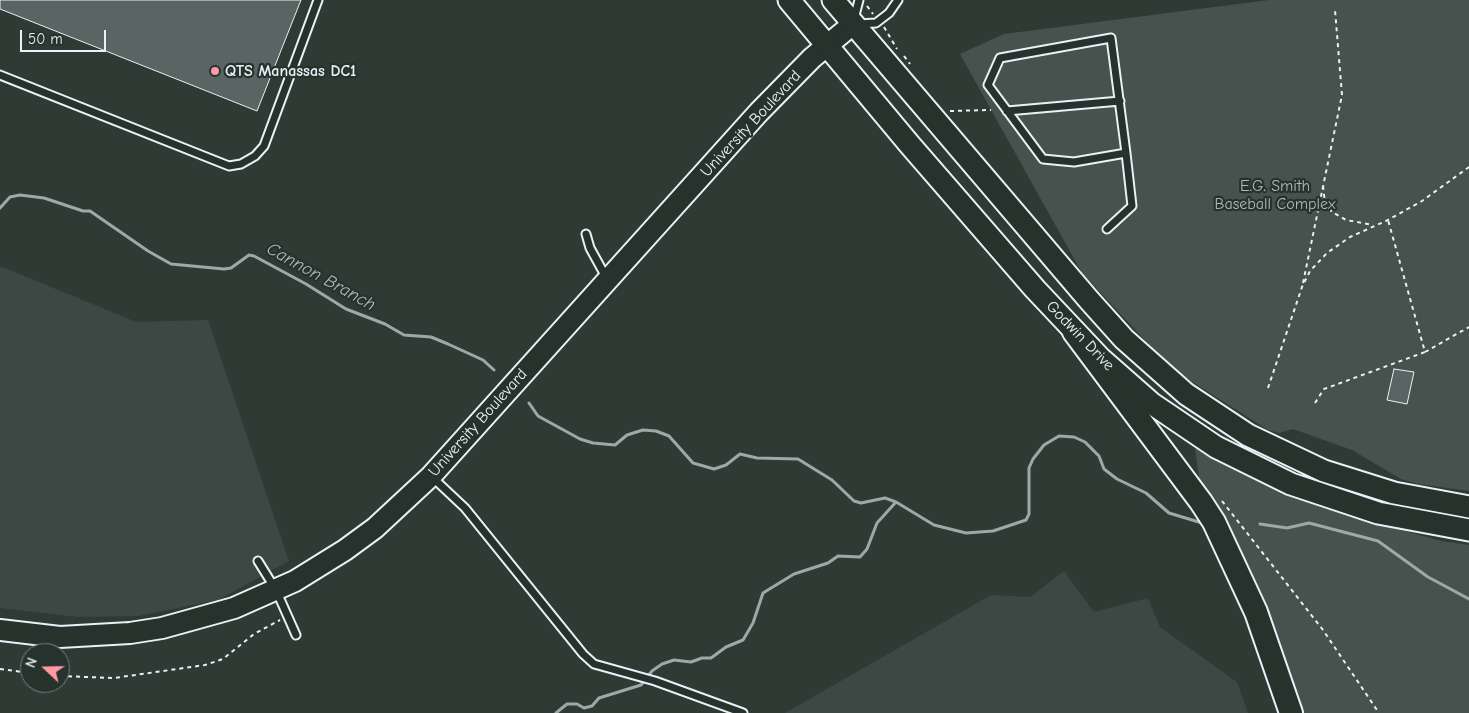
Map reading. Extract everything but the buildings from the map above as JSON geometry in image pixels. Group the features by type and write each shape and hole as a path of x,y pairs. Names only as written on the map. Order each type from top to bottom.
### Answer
{"highway":[{"path":"1074,332 1202,502 1214,522 1256,612 1291,713"}],"main road":[{"name":"Godwin Drive","path":"789,0 915,151 1074,332 1101,359 1151,403 1216,446 1256,468 1291,484 1362,508 1428,524 1469,530"},
{"name":"Godwin Drive","path":"833,0 1089,300 1124,339 1186,394 1248,435 1324,471 1394,494 1469,507"},
{"name":"University Boulevard","path":"0,630 60,637 130,633 206,617 234,608 276,590 314,570 345,550 375,528 431,476 759,112 852,24"}],"lane":[{"path":"0,75 229,166 241,164 255,156 264,146 318,0"},
{"path":"861,0 852,24 876,23 889,13 898,0"},
{"path":"1107,229 1132,206 1126,153 1120,101 1111,38 1000,58 988,86 1043,159 1074,162 1126,153"},
{"path":"1007,111 1120,101"},
{"path":"586,234 590,248 608,279"},
{"path":"431,476 465,508 588,660 604,669 655,681 743,713"},
{"path":"258,561 276,590 296,635"}],"path":[{"path":"861,0 879,21 912,67"},
{"path":"1268,388 1302,287 1342,95 1335,10"},
{"path":"946,107 950,111 991,110"},
{"path":"1302,287 1310,271 1327,253 1350,236 1388,220 1422,201 1469,167"},
{"path":"1322,184 1325,203 1332,212 1346,220 1375,225"},
{"path":"1388,220 1425,352"},
{"path":"1315,403 1324,389 1425,352 1469,327"},
{"path":"1218,496 1288,584 1379,713"},
{"path":"70,677 108,679 205,665 223,659 254,634 288,616"},
{"path":"0,669 20,672"}],"shaded area":[{"path":"0,266 136,322 208,320 289,561 218,600 138,616 78,617 0,608"},
{"path":"1064,571 1094,612 1148,598 1160,627 1237,682 1248,713 785,713 991,595 1030,597"}],"green space":[{"name":"E.G. Smith Baseball Complex","path":"1269,0 1469,0 1469,491 1418,484 1401,479 1352,450 1293,429 1279,433 1268,430 1172,369 1082,273 960,54 1004,34"},
{"path":"1195,448 1199,448 1282,492 1337,512 1441,541 1469,545 1469,713 1296,713 1200,486"}],"waterway":[{"name":"Cannon Branch","path":"0,208 10,197 20,195 44,198 83,211 90,211 148,251 171,264 224,269 231,268 249,255 254,256 306,284 346,309 385,324 404,335 431,337 448,344 483,360 494,370"},
{"name":"Cannon Branch","path":"529,403 538,416 580,439 593,443 615,445 627,435 643,430 656,431 669,436 693,463 714,469 726,465 740,454 757,458 798,459 832,480 854,501 861,503 885,498 896,502 934,525 966,533 993,531 1026,520 1029,514 1029,468 1033,459 1044,445 1059,436 1074,437 1085,442 1099,456 1104,469 1117,479 1146,493 1169,513 1202,523"},
{"path":"556,713 567,704 577,704 584,708 592,706 599,698 641,685 652,671 662,664 674,660 691,662 702,658 711,658 726,647 743,640 753,623 763,593 794,574 828,563 838,556 860,557 867,549 877,523 896,502"},
{"name":"Cannon Branch","path":"1260,524 1287,528 1309,523 1378,541 1428,577 1469,599"}],"place":[{"name":"QTS Manassas DC1","path":"215,71"}]}
